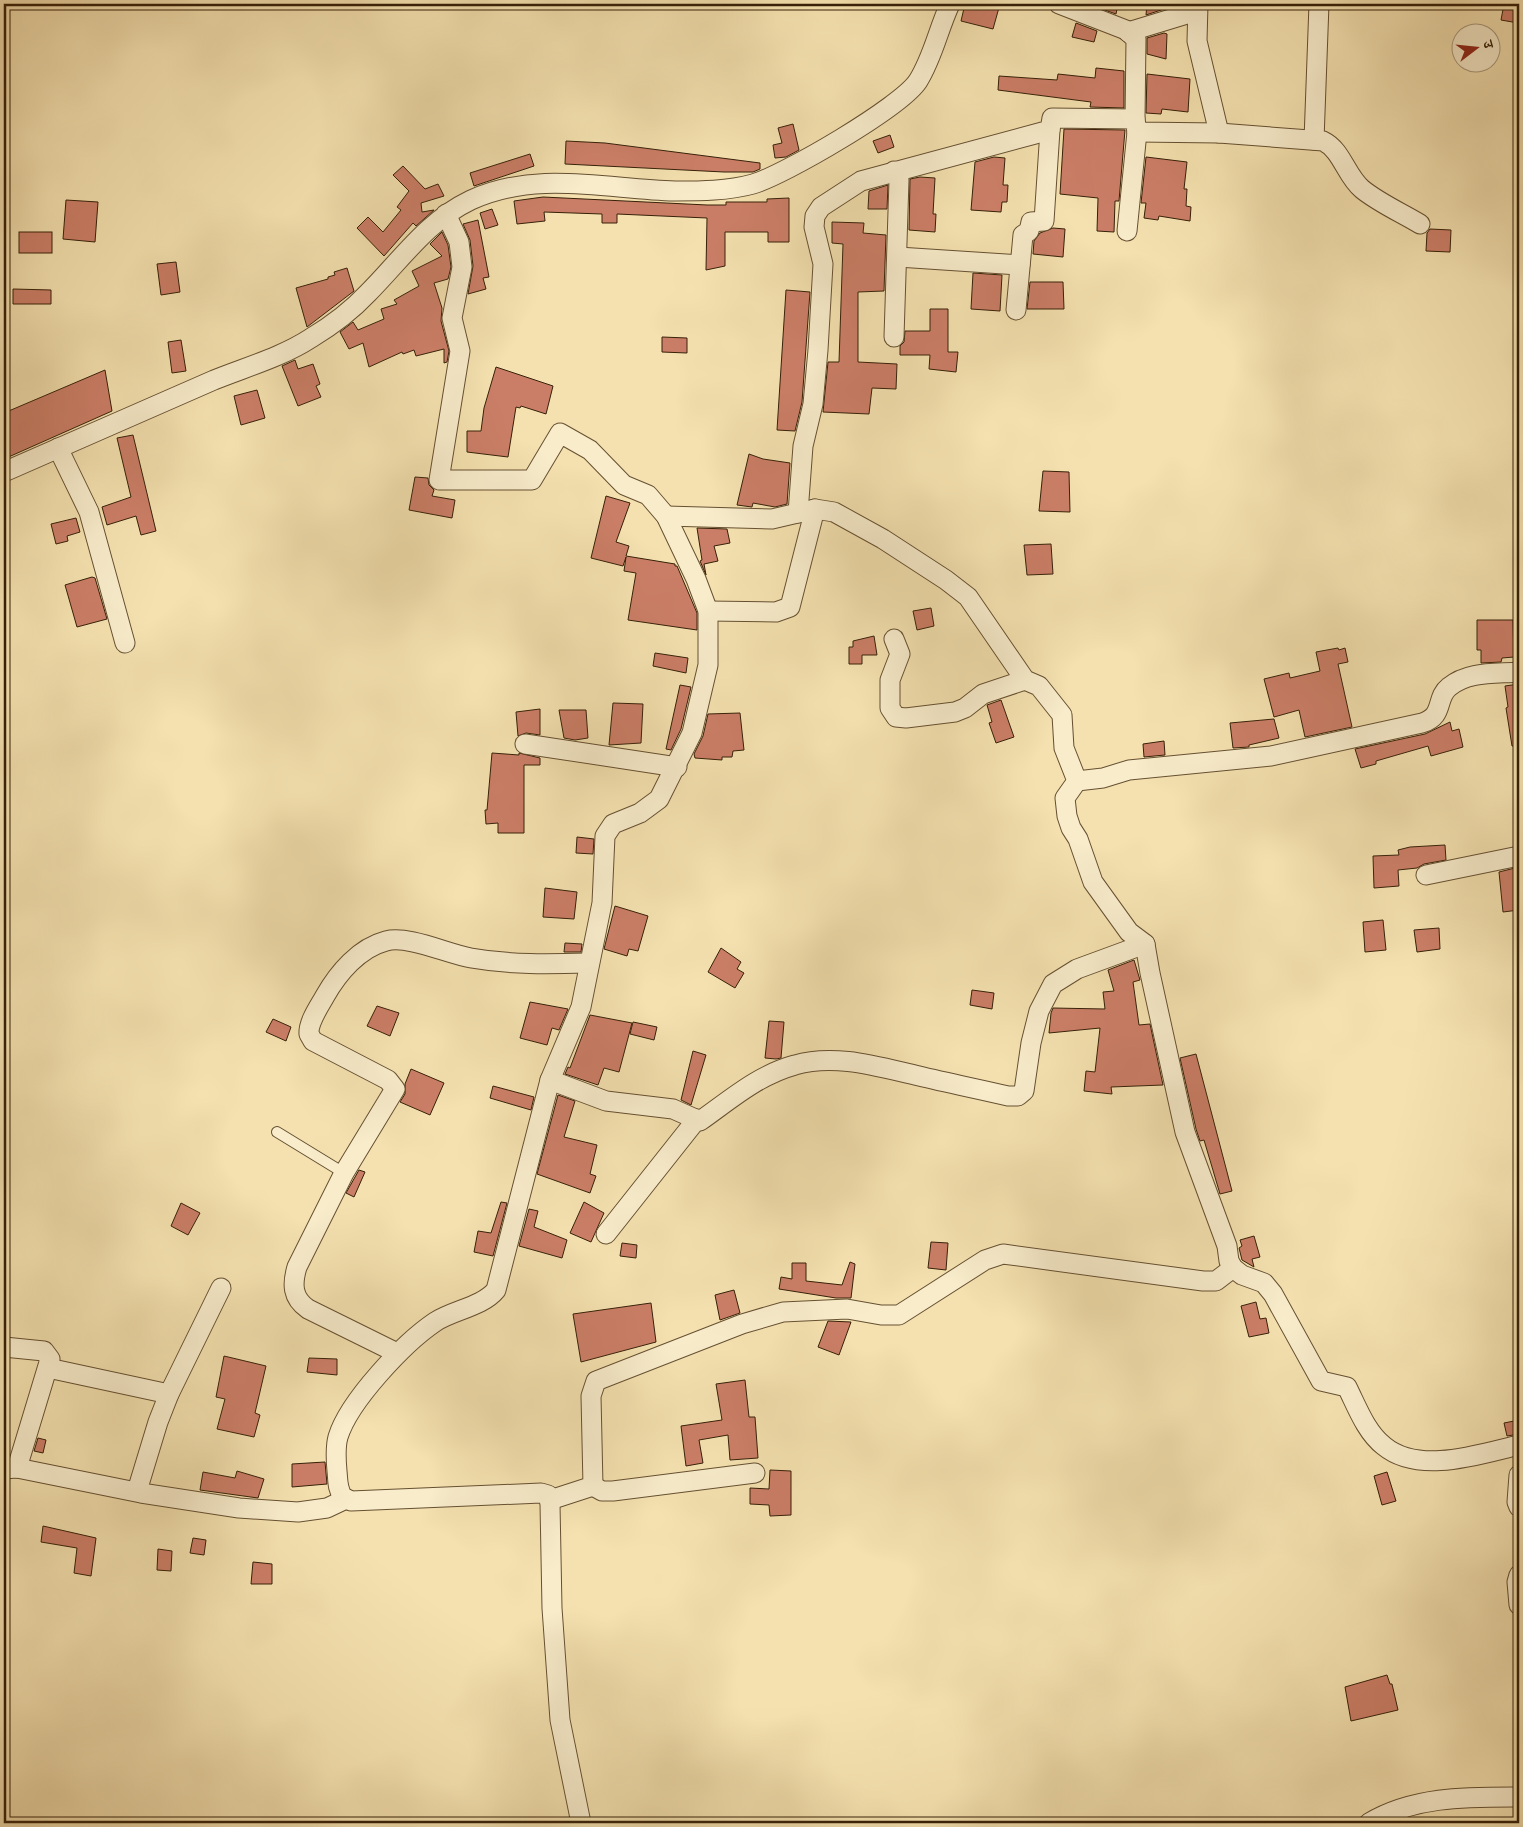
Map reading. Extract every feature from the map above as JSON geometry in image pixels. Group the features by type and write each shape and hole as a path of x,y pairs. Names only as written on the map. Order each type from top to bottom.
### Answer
{"street":[{"path":"4,472 310,339 368,294 405,251 446,214 497,189 555,182 676,191 719,190 753,184 781,173 887,109 916,84 934,50 950,4"},
{"path":"1314,140 1319,4"},
{"path":"1070,6 1128,32 1136,39 1136,126 1127,231"},
{"path":"1128,32 1198,8 1197,42 1219,133"},
{"path":"1016,310 1023,235 1029,230 1031,222 1044,222 1052,118 1322,141 1333,147 1350,175 1363,190 1420,224"},
{"path":"708,612 776,612 790,607 807,511 801,472 803,446 813,404 823,264 814,227 815,216 820,207 839,193 861,181 1050,130"},
{"path":"894,171 900,180 894,337"},
{"path":"346,1499 338,1486 336,1452 338,1437 348,1414 397,1353 435,1322 486,1298 496,1290 550,1080 581,1007 602,903 605,836 608,829 621,820 651,807 659,799 677,767 692,733 708,665 708,612 696,579 666,516 648,495 624,485 590,450 560,433 532,480 439,480 460,351 452,318 462,267 459,242 446,214"},
{"path":"898,257 1020,265"},
{"path":"58,448 89,512 125,643"},
{"path":"666,516 772,519 807,511 834,512 883,540 958,589 978,609 1025,680 1039,686 1062,714 1064,748 1077,781"},
{"path":"894,639 900,654 890,675 889,702 891,712 896,717 906,718 955,712 965,708 983,694 1025,680"},
{"path":"1519,672 1466,676 1448,687 1434,717 1422,723 1271,756 1129,770 1103,778 1077,781 1065,798 1067,816 1078,839 1093,882 1129,932 1145,944 1185,1132 1227,1246 1229,1261 1233,1268 1267,1287 1322,1381 1347,1387 1372,1432 1384,1447 1417,1459 1435,1461 1461,1459 1519,1445"},
{"path":"525,744 677,767"},
{"path":"1426,875 1519,856"},
{"path":"397,1353 308,1309 301,1304 294,1292 293,1284 297,1267 344,1173 393,1094 394,1085 388,1080 313,1041 308,1030 331,986 348,964 363,952 386,940 395,940 470,958 519,964 589,963"},
{"path":"550,1080 606,1101 673,1109 700,1121 733,1095 778,1071 807,1062 824,1060 854,1062 1008,1096 1018,1096 1024,1091 1031,1043 1039,1011 1053,984 1077,969 1145,944"},
{"path":"606,1234 697,1119"},
{"path":"593,1486 591,1396 596,1381 742,1324 783,1312 812,1309 855,1310 881,1315 899,1315 985,1260 1003,1254 1203,1281 1216,1281 1233,1268"},
{"path":"136,1491 169,1394 221,1288"},
{"path":"4,1347 44,1351 50,1359 10,1469 239,1508 281,1512 313,1511 327,1508 346,1499 541,1492 548,1495 550,1500 552,1608 560,1720 580,1823"},
{"path":"48,1368 169,1394"},
{"path":"593,1486 602,1491 613,1491 755,1473"},
{"path":"1519,1474 1517,1502 1519,1507"},
{"path":"550,1500 593,1486"},
{"path":"1519,1575 1517,1582 1519,1605"},
{"path":"1369,1823 1407,1807 1430,1802 1467,1797 1519,1797"}],"lane":[{"path":"277,1132 344,1173"}],"building":[{"path":"965,4 1000,4 993,29 961,21"},
{"path":"1103,4 1118,4 1116,14 1102,9"},
{"path":"1147,4 1164,4 1164,9 1146,15"},
{"path":"1504,4 1519,5 1518,23 1501,20"},
{"path":"1076,23 1097,31 1094,42 1072,37"},
{"path":"1164,33 1167,34 1166,59 1147,54 1147,38"},
{"path":"1096,68 1124,71 1124,108 1090,107 1091,102 998,90 999,76 1057,80 1058,74 1095,78"},
{"path":"1147,74 1190,79 1188,112 1162,109 1161,114 1146,113"},
{"path":"793,124 799,150 786,157 775,158 773,145 782,143 778,128"},
{"path":"1064,129 1125,130 1119,201 1115,201 1114,232 1097,231 1098,198 1060,194"},
{"path":"890,135 894,147 878,153 873,141"},
{"path":"566,141 605,143 760,163 760,169 753,172 724,172 565,164"},
{"path":"530,154 534,166 474,186 470,173"},
{"path":"994,157 1005,158 1003,185 1008,185 1007,202 1002,202 1001,212 971,210 975,162"},
{"path":"1146,157 1187,162 1184,189 1187,189 1186,206 1191,207 1190,221 1159,216 1158,220 1144,218 1146,203 1141,203"},
{"path":"403,166 425,189 438,184 444,196 421,203 422,212 434,210 416,226 413,223 384,256 357,228 368,217 383,232 401,210 397,207 409,191 393,175"},
{"path":"920,177 935,178 933,214 936,214 935,232 909,230 910,179"},
{"path":"888,185 887,209 868,209 869,191"},
{"path":"543,197 707,205 726,205 726,202 767,202 767,199 789,198 789,242 768,242 768,232 725,232 725,266 706,270 707,218 617,214 617,223 602,223 602,214 544,212 545,221 517,224 514,201"},
{"path":"66,200 98,202 95,242 63,239"},
{"path":"492,209 498,225 485,229 480,213"},
{"path":"478,220 489,277 483,278 486,289 468,294 473,266 470,240 463,224"},
{"path":"832,222 864,223 863,233 886,235 884,291 858,292 858,362 897,364 896,389 872,388 869,414 823,412 828,362 839,362 843,244 832,243"},
{"path":"1053,228 1065,229 1063,257 1033,254 1034,241 1040,233"},
{"path":"1430,229 1451,230 1450,252 1426,251 1427,233"},
{"path":"19,232 52,232 52,253 19,253"},
{"path":"442,232 448,245 451,267 448,279 434,283 442,308 441,321 449,351 447,362 444,363 444,349 416,356 414,350 403,354 402,352 369,367 363,343 349,349 340,332 353,322 358,330 384,319 381,309 397,304 394,300 419,286 412,271 442,256 430,244"},
{"path":"176,262 180,292 161,295 157,264"},
{"path":"347,268 354,291 307,327 296,288 328,279 328,277 335,275 334,272"},
{"path":"973,273 1002,275 1000,311 971,309"},
{"path":"1030,282 1063,282 1064,309 1027,309"},
{"path":"13,289 51,290 51,304 13,304"},
{"path":"786,290 810,292 802,402 795,431 777,430"},
{"path":"930,309 948,309 948,352 958,352 956,372 929,369 930,355 900,355 900,346 904,342 905,331 930,331"},
{"path":"662,337 687,338 687,353 662,352"},
{"path":"181,340 186,371 172,373 168,342"},
{"path":"295,360 298,369 313,364 320,384 316,386 321,397 298,406 282,366"},
{"path":"496,367 553,386 546,414 521,406 520,408 516,407 508,457 467,452 467,431 481,431 484,408"},
{"path":"105,370 112,411 4,459 4,413"},
{"path":"257,390 265,418 241,425 234,396"},
{"path":"133,435 156,531 141,535 136,516 107,525 102,507 131,497 117,438"},
{"path":"749,454 763,459 790,463 787,504 775,507 753,503 752,507 737,505"},
{"path":"1043,471 1069,472 1070,512 1039,511"},
{"path":"415,477 428,478 429,485 434,490 432,496 455,500 452,518 409,510"},
{"path":"606,496 630,503 616,542 629,546 626,556 675,564 677,566 697,613 697,630 628,620 636,573 624,571 626,557 623,566 591,558"},
{"path":"76,518 80,532 67,536 68,541 56,544 51,524"},
{"path":"697,528 727,529 730,543 714,546 718,561 704,564 706,575 700,561 702,560"},
{"path":"1051,544 1053,574 1027,575 1024,545"},
{"path":"92,577 95,578 107,619 77,627 65,585"},
{"path":"931,608 934,626 917,630 913,611"},
{"path":"1477,620 1513,620 1514,657 1502,658 1501,662 1481,663 1481,650 1477,650"},
{"path":"874,636 877,655 862,655 862,664 849,664 849,647 853,647 853,641"},
{"path":"1338,648 1339,650 1345,648 1348,662 1338,664 1352,727 1305,737 1299,710 1274,717 1264,679 1289,673 1290,678 1320,671 1316,652"},
{"path":"655,653 688,658 686,673 653,666"},
{"path":"1519,684 1519,746 1512,746 1506,708 1508,707 1505,686"},
{"path":"680,685 691,687 681,729 671,750 666,749"},
{"path":"1001,700 1014,737 996,743 989,723 992,722 987,705"},
{"path":"613,703 643,704 641,743 609,745"},
{"path":"540,709 540,735 526,733 518,736 516,712"},
{"path":"559,710 586,710 588,738 575,740 564,738"},
{"path":"740,713 744,750 733,751 732,757 722,757 722,760 695,758 694,754 703,736 708,714"},
{"path":"1274,719 1279,738 1249,745 1249,747 1233,748 1230,723"},
{"path":"1450,722 1452,731 1459,729 1463,747 1431,756 1428,746 1376,761 1376,764 1361,768 1355,749 1425,734"},
{"path":"1164,741 1165,755 1144,757 1143,744"},
{"path":"492,753 519,755 519,753 540,758 540,765 524,765 524,833 498,833 498,823 486,824 485,810 487,810"},
{"path":"577,837 594,839 593,854 576,853"},
{"path":"1445,845 1446,860 1424,864 1417,868 1398,870 1399,886 1374,888 1373,856 1399,855 1398,850 1410,847"},
{"path":"1519,867 1519,910 1503,912 1499,872"},
{"path":"545,888 577,892 574,919 543,917"},
{"path":"615,906 648,916 638,951 629,949 627,956 604,949"},
{"path":"1383,920 1386,950 1365,952 1363,922"},
{"path":"1439,928 1440,949 1417,952 1414,930"},
{"path":"565,943 582,944 581,952 564,952"},
{"path":"721,948 741,962 737,969 744,973 735,988 708,972"},
{"path":"1134,960 1140,980 1133,982 1139,1025 1150,1024 1163,1085 1111,1087 1112,1094 1084,1091 1086,1071 1095,1072 1100,1028 1049,1033 1051,1013 1053,1008 1105,1009 1103,992 1114,991 1108,970"},
{"path":"972,990 994,993 992,1009 970,1005"},
{"path":"530,1002 568,1009 559,1030 552,1028 547,1045 520,1038"},
{"path":"377,1006 399,1013 390,1036 367,1026"},
{"path":"590,1015 632,1023 619,1072 604,1068 598,1085 565,1074 568,1067 570,1068"},
{"path":"273,1019 291,1027 286,1041 266,1032"},
{"path":"769,1021 784,1022 781,1058 765,1058"},
{"path":"633,1022 657,1027 654,1040 630,1034"},
{"path":"693,1051 706,1055 691,1105 681,1100"},
{"path":"1196,1054 1232,1191 1220,1194 1204,1140 1200,1141 1196,1129 1180,1058"},
{"path":"411,1069 444,1083 430,1115 400,1102 405,1094 405,1084"},
{"path":"493,1086 534,1097 531,1110 490,1098"},
{"path":"558,1095 575,1101 564,1137 597,1145 590,1174 596,1176 590,1193 537,1174"},
{"path":"359,1170 365,1172 354,1197 346,1193"},
{"path":"501,1202 507,1203 493,1256 474,1252 478,1231 491,1233"},
{"path":"584,1202 604,1213 591,1242 570,1233"},
{"path":"181,1203 200,1213 188,1235 171,1226"},
{"path":"529,1209 538,1211 534,1227 567,1240 562,1258 519,1246"},
{"path":"1254,1236 1260,1257 1252,1259 1254,1267 1242,1260 1239,1248 1242,1246 1240,1240"},
{"path":"931,1242 948,1243 946,1270 928,1268"},
{"path":"622,1243 637,1245 636,1258 620,1256"},
{"path":"850,1262 855,1264 851,1298 836,1298 779,1289 781,1277 792,1279 792,1263 806,1263 806,1281 842,1285"},
{"path":"734,1290 740,1313 720,1320 715,1295"},
{"path":"1256,1302 1260,1319 1266,1318 1269,1333 1249,1337 1241,1306"},
{"path":"651,1303 656,1342 581,1362 573,1314"},
{"path":"828,1321 851,1322 839,1355 818,1347"},
{"path":"224,1356 266,1366 255,1413 260,1415 254,1437 217,1429 225,1399 216,1397"},
{"path":"309,1358 337,1359 337,1375 307,1372"},
{"path":"745,1380 749,1417 755,1417 758,1458 730,1460 728,1435 699,1440 703,1463 686,1466 681,1426 722,1420 716,1384"},
{"path":"1519,1420 1519,1434 1507,1436 1504,1423"},
{"path":"38,1438 46,1440 43,1453 34,1451"},
{"path":"325,1462 327,1484 292,1487 292,1464"},
{"path":"770,1470 791,1471 791,1515 770,1516 769,1505 750,1504 750,1488 769,1489"},
{"path":"237,1471 264,1479 258,1498 200,1490 203,1472 235,1478"},
{"path":"1387,1472 1396,1501 1382,1505 1374,1476"},
{"path":"43,1526 96,1538 91,1576 74,1573 77,1548 41,1542"},
{"path":"193,1538 206,1540 204,1555 190,1553"},
{"path":"158,1549 172,1551 171,1571 157,1570"},
{"path":"253,1562 272,1564 272,1584 251,1584"},
{"path":"1387,1675 1390,1684 1392,1684 1398,1710 1351,1721 1345,1687"}]}
